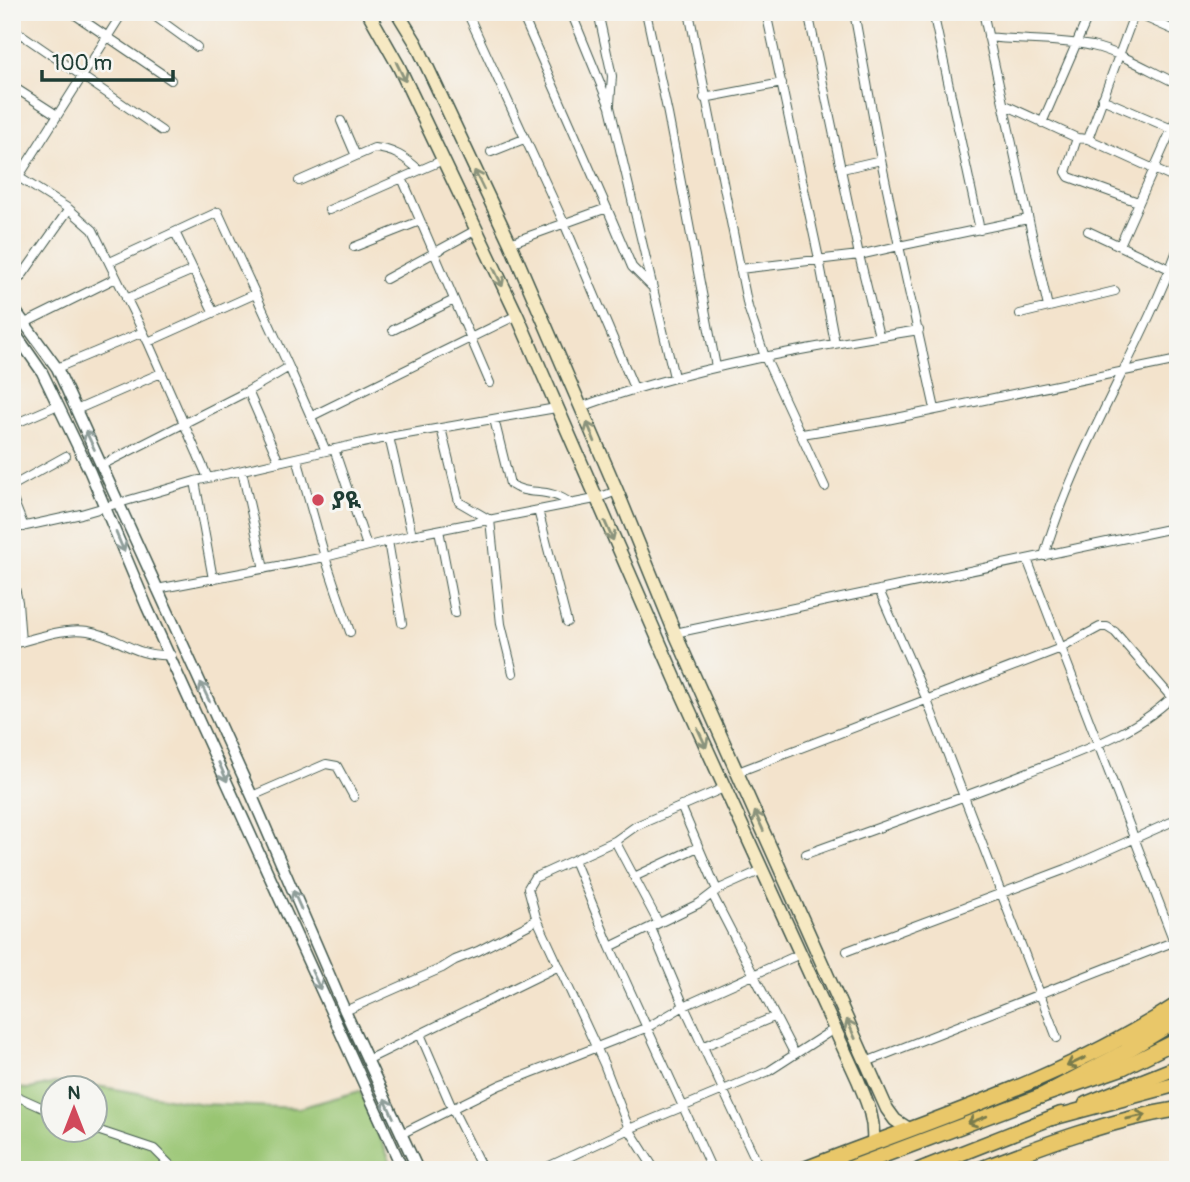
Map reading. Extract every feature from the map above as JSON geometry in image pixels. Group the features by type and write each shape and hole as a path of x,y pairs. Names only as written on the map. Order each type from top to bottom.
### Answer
{"highway":[{"path":"802,1170 1059,1071 1108,1047 1178,1004"},
{"path":"1041,1096 1123,1053 1178,1020"},
{"path":"845,1170 1122,1068 1178,1040"},
{"path":"919,1170 1178,1067"},
{"path":"1052,1118 1178,1084"},
{"path":"978,1170 1100,1127 1178,1109"}],"main road":[{"path":"368,12 398,65 517,315 595,499 871,1112 873,1143"},
{"path":"397,12 416,43 510,243 675,633 887,1109 909,1129"}],"street":[{"path":"71,12 171,80"},
{"path":"12,187 15,175 123,12"},
{"path":"149,12 197,47"},
{"path":"467,12 564,223 634,388"},
{"path":"521,12 632,267 653,288"},
{"path":"571,12 610,107 674,377"},
{"path":"598,12 612,76 610,107"},
{"path":"646,12 716,367"},
{"path":"688,12 748,307 765,357 825,487"},
{"path":"766,12 835,343"},
{"path":"808,12 859,255 879,336"},
{"path":"854,12 881,160 935,409"},
{"path":"933,12 980,230"},
{"path":"984,12 1048,307"},
{"path":"1042,123 1090,12"},
{"path":"1088,139 1135,13 1178,32"},
{"path":"12,27 162,131"},
{"path":"988,37 1091,46 1118,55 1178,84"},
{"path":"704,98 782,83"},
{"path":"12,86 57,115"},
{"path":"1102,99 1172,129"},
{"path":"1003,104 1178,180"},
{"path":"1120,245 1178,115"},
{"path":"341,121 356,156"},
{"path":"1077,138 1066,172 1069,177 1138,202"},
{"path":"491,152 524,139"},
{"path":"299,181 374,148 386,149 406,158 419,170"},
{"path":"329,211 443,160"},
{"path":"842,169 881,160"},
{"path":"15,175 69,209 93,230 148,342 208,478"},
{"path":"402,178 490,383"},
{"path":"510,243 607,208"},
{"path":"12,283 21,277 69,209"},
{"path":"110,262 218,212 330,450 367,546"},
{"path":"740,269 859,255 1028,219"},
{"path":"354,247 420,221"},
{"path":"386,279 476,230"},
{"path":"1088,231 1174,272"},
{"path":"175,232 213,311"},
{"path":"1044,556 1053,524 1074,474 1174,272 1178,248"},
{"path":"126,299 193,270"},
{"path":"25,323 116,278"},
{"path":"1020,314 1115,291"},
{"path":"148,342 255,294"},
{"path":"393,330 454,300"},
{"path":"12,306 57,368 252,796 345,1011 418,1170"},
{"path":"312,416 517,315"},
{"path":"12,329 43,372 58,404 147,607 403,1170"},
{"path":"581,407 634,388 716,367 835,343 919,330"},
{"path":"57,368 143,332"},
{"path":"802,434 882,421 1178,360"},
{"path":"102,465 248,391 289,366"},
{"path":"76,410 160,373"},
{"path":"248,391 279,462"},
{"path":"12,425 58,404"},
{"path":"12,529 80,514 195,481 388,437 556,408"},
{"path":"494,419 510,484 518,489 555,493 571,504"},
{"path":"441,428 459,502 490,520"},
{"path":"388,437 412,535"},
{"path":"12,486 66,456"},
{"path":"297,458 350,632"},
{"path":"242,471 264,569"},
{"path":"195,481 213,579"},
{"path":"158,589 325,557 412,535 595,499 617,491"},
{"path":"12,497 24,527"},
{"path":"538,510 567,622"},
{"path":"490,520 501,624 513,673"},
{"path":"675,633 1178,527"},
{"path":"439,530 455,613"},
{"path":"388,541 402,623"},
{"path":"1027,559 1178,952"},
{"path":"12,573 19,602 16,643 80,630 101,634 140,653 171,655"},
{"path":"878,590 926,698 1057,1038"},
{"path":"737,772 1061,648 1092,630 1107,627 1115,632 1174,701"},
{"path":"806,854 1098,744 1174,701 1178,691"},
{"path":"252,796 326,764 332,764 337,766 354,797"},
{"path":"654,1170 629,1129 596,1046 536,917 528,888 534,878 615,841 636,826 726,787"},
{"path":"681,806 714,892 752,974 794,1054"},
{"path":"847,951 1000,893 1178,819"},
{"path":"615,841 634,877 684,1006 760,1169"},
{"path":"634,877 698,847"},
{"path":"574,860 610,947 712,1170"},
{"path":"610,947 762,870"},
{"path":"345,1011 478,951 530,924 536,917"},
{"path":"866,1062 1176,941"},
{"path":"401,1134 452,1108 596,1046 648,1027 684,1006 800,954"},
{"path":"367,1060 559,966"},
{"path":"704,1046 774,1017"},
{"path":"541,1170 629,1129 769,1071 834,1029"},
{"path":"420,1034 483,1170"},
{"path":"12,1094 38,1106"},
{"path":"108,1134 155,1149 174,1170"}],"green space":[{"path":"38,1087 38,1144 108,1144 108,1088 203,1104 299,1108 360,1091 394,1170 12,1170 12,1088"}],"place":[{"name":"ያዪ","path":"318,500"}]}
